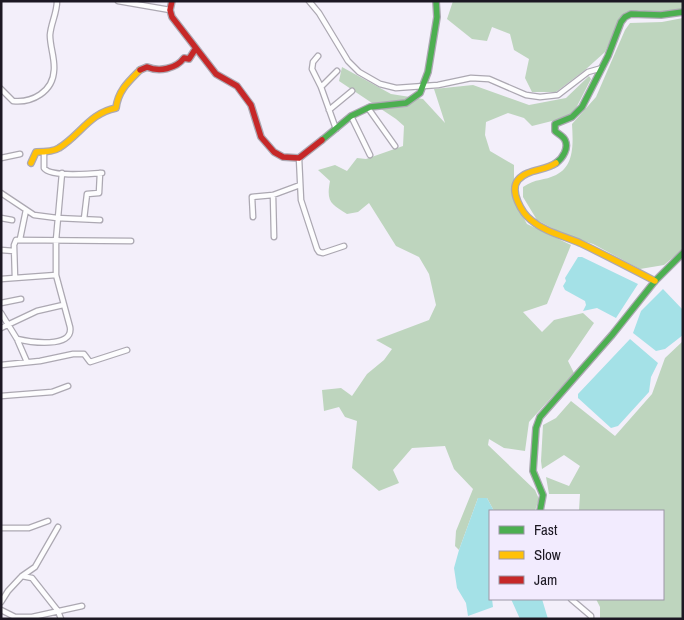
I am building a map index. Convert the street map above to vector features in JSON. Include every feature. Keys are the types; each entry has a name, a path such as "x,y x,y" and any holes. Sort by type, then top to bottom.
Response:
{"street":[{"path":"1,89 13,101 26,102 38,97 48,87 55,68 50,38 57,1"},
{"path":"118,1 170,10"},
{"path":"172,1 170,10 179,27 216,74 237,86 243,93 254,111 261,137 274,152 283,157 299,158 351,116 368,108 386,104 406,103 420,93 428,72 437,17 436,1"},
{"path":"309,1 348,62 359,72 380,84 396,88 438,85 471,78 489,79 526,95 540,97 558,95 588,72 602,68"},
{"path":"655,281 611,257 531,220 524,213 517,198 516,183 523,175 544,170 559,161 565,151 566,141 555,131 556,124 572,117 582,107 608,56 616,30 625,16 639,13 661,15 683,12"},
{"path":"30,163 36,152 58,149 97,114 116,108 117,98 125,85 141,69 147,67 157,71 180,64 184,58 189,59 196,48"},
{"path":"318,56 312,66 336,129"},
{"path":"321,87 337,71"},
{"path":"329,110 352,91"},
{"path":"368,108 396,146"},
{"path":"351,116 370,155"},
{"path":"44,152 45,171 101,173 100,193 87,194 84,219"},
{"path":"1,158 20,154"},
{"path":"299,158 300,185 305,214 319,252 323,253 344,246"},
{"path":"17,339 42,344 68,337 71,332 62,305 56,275 57,218 62,173"},
{"path":"253,217 252,197 273,195 300,185"},
{"path":"1,193 34,214 57,218 100,220"},
{"path":"273,195 274,237"},
{"path":"20,239 26,210"},
{"path":"1,218 12,220"},
{"path":"15,278 14,242 20,239 131,241"},
{"path":"1,250 14,251"},
{"path":"540,510 543,495 532,470 536,428 540,417 612,335 655,281 683,253"},
{"path":"1,279 56,275"},
{"path":"1,303 21,299"},
{"path":"1,328 37,312 62,305"},
{"path":"1,313 17,339 27,362"},
{"path":"1,365 40,362 78,354 84,354 90,362 127,350"},
{"path":"1,396 52,392 68,386"},
{"path":"1,528 29,528 48,521"},
{"path":"1,602 22,576 35,567 58,527"},
{"path":"22,576 32,578 58,611 61,619"},
{"path":"572,600 591,616 591,619"},
{"path":"1,610 15,617 25,617 82,606"}],"green space":[{"path":"453,1 683,1 683,9 655,13 639,10 621,17 605,52 585,70 556,92 532,92 525,78 529,59 514,50 510,34 492,27 487,41 472,39 447,19"},
{"path":"683,18 683,249 664,265 640,269 593,244 565,235 537,220 523,197 523,187 532,182 556,175 567,166 572,153 572,124 596,97 625,30 630,23 662,22"},
{"path":"342,67 391,94 423,99 445,123 434,89 473,85 529,105 566,98 589,76 591,79 572,116 532,126 524,118 508,113 486,122 485,135 490,151 514,165 514,201 527,224 571,245 547,304 523,312 542,332 554,320 583,313 594,323 568,361 574,373 529,422 525,451 504,448 489,439 488,445 535,490 539,499 535,510 493,510 487,498 478,498 459,550 455,546 456,531 473,489 454,469 445,446 412,448 393,470 399,483 379,491 352,468 357,421 345,417 339,407 324,411 322,390 341,388 352,396 367,374 384,360 392,349 376,340 429,320 436,305 429,274 419,257 396,246 369,203 358,212 347,214 337,208 329,198 330,181 318,170 335,165 347,171 357,158 366,159 403,146 404,126 339,81"},
{"path":"683,341 683,619 600,619 600,607 596,600 664,600 664,510 579,510 580,494 549,494 546,477 569,486 580,466 564,455 542,469 543,425 556,418 571,401 615,436 652,394 665,358"}],"water":[{"path":"578,257 582,257 638,284 616,318 597,308 583,311 586,305 585,301 565,290 563,286 566,281 565,278"},
{"path":"663,289 683,310 683,335 665,349 656,351 633,333 641,311"},
{"path":"630,339 658,363 651,377 649,392 618,426 611,428 578,398 578,394"},
{"path":"478,498 487,498 493,510 489,510 489,600 492,600 493,607 468,616 466,603 457,588 454,568"},
{"path":"511,600 542,600 548,619 520,619"}],"traffic: fast":[{"path":"322,140 351,116 370,107 406,103 420,93 428,72 437,17 436,1"},
{"path":"556,163 563,156 566,143 555,131 555,124 572,117 582,107 625,17 631,14 661,15 683,12"},
{"path":"540,510 543,495 533,471 536,428 540,417 612,335 655,281 683,253"}],"traffic: slow":[{"path":"31,163 36,152 51,151 59,148 92,119 116,108 121,92 140,70"},
{"path":"556,163 526,174 518,180 515,190 516,196 527,217 542,228 580,243 655,281"}],"traffic: jam":[{"path":"172,1 170,10 172,17 216,74 237,86 251,105 261,137 274,152 283,157 299,158 322,140"},
{"path":"140,70 147,67 157,69 172,67 184,58 189,59 196,48"}]}
